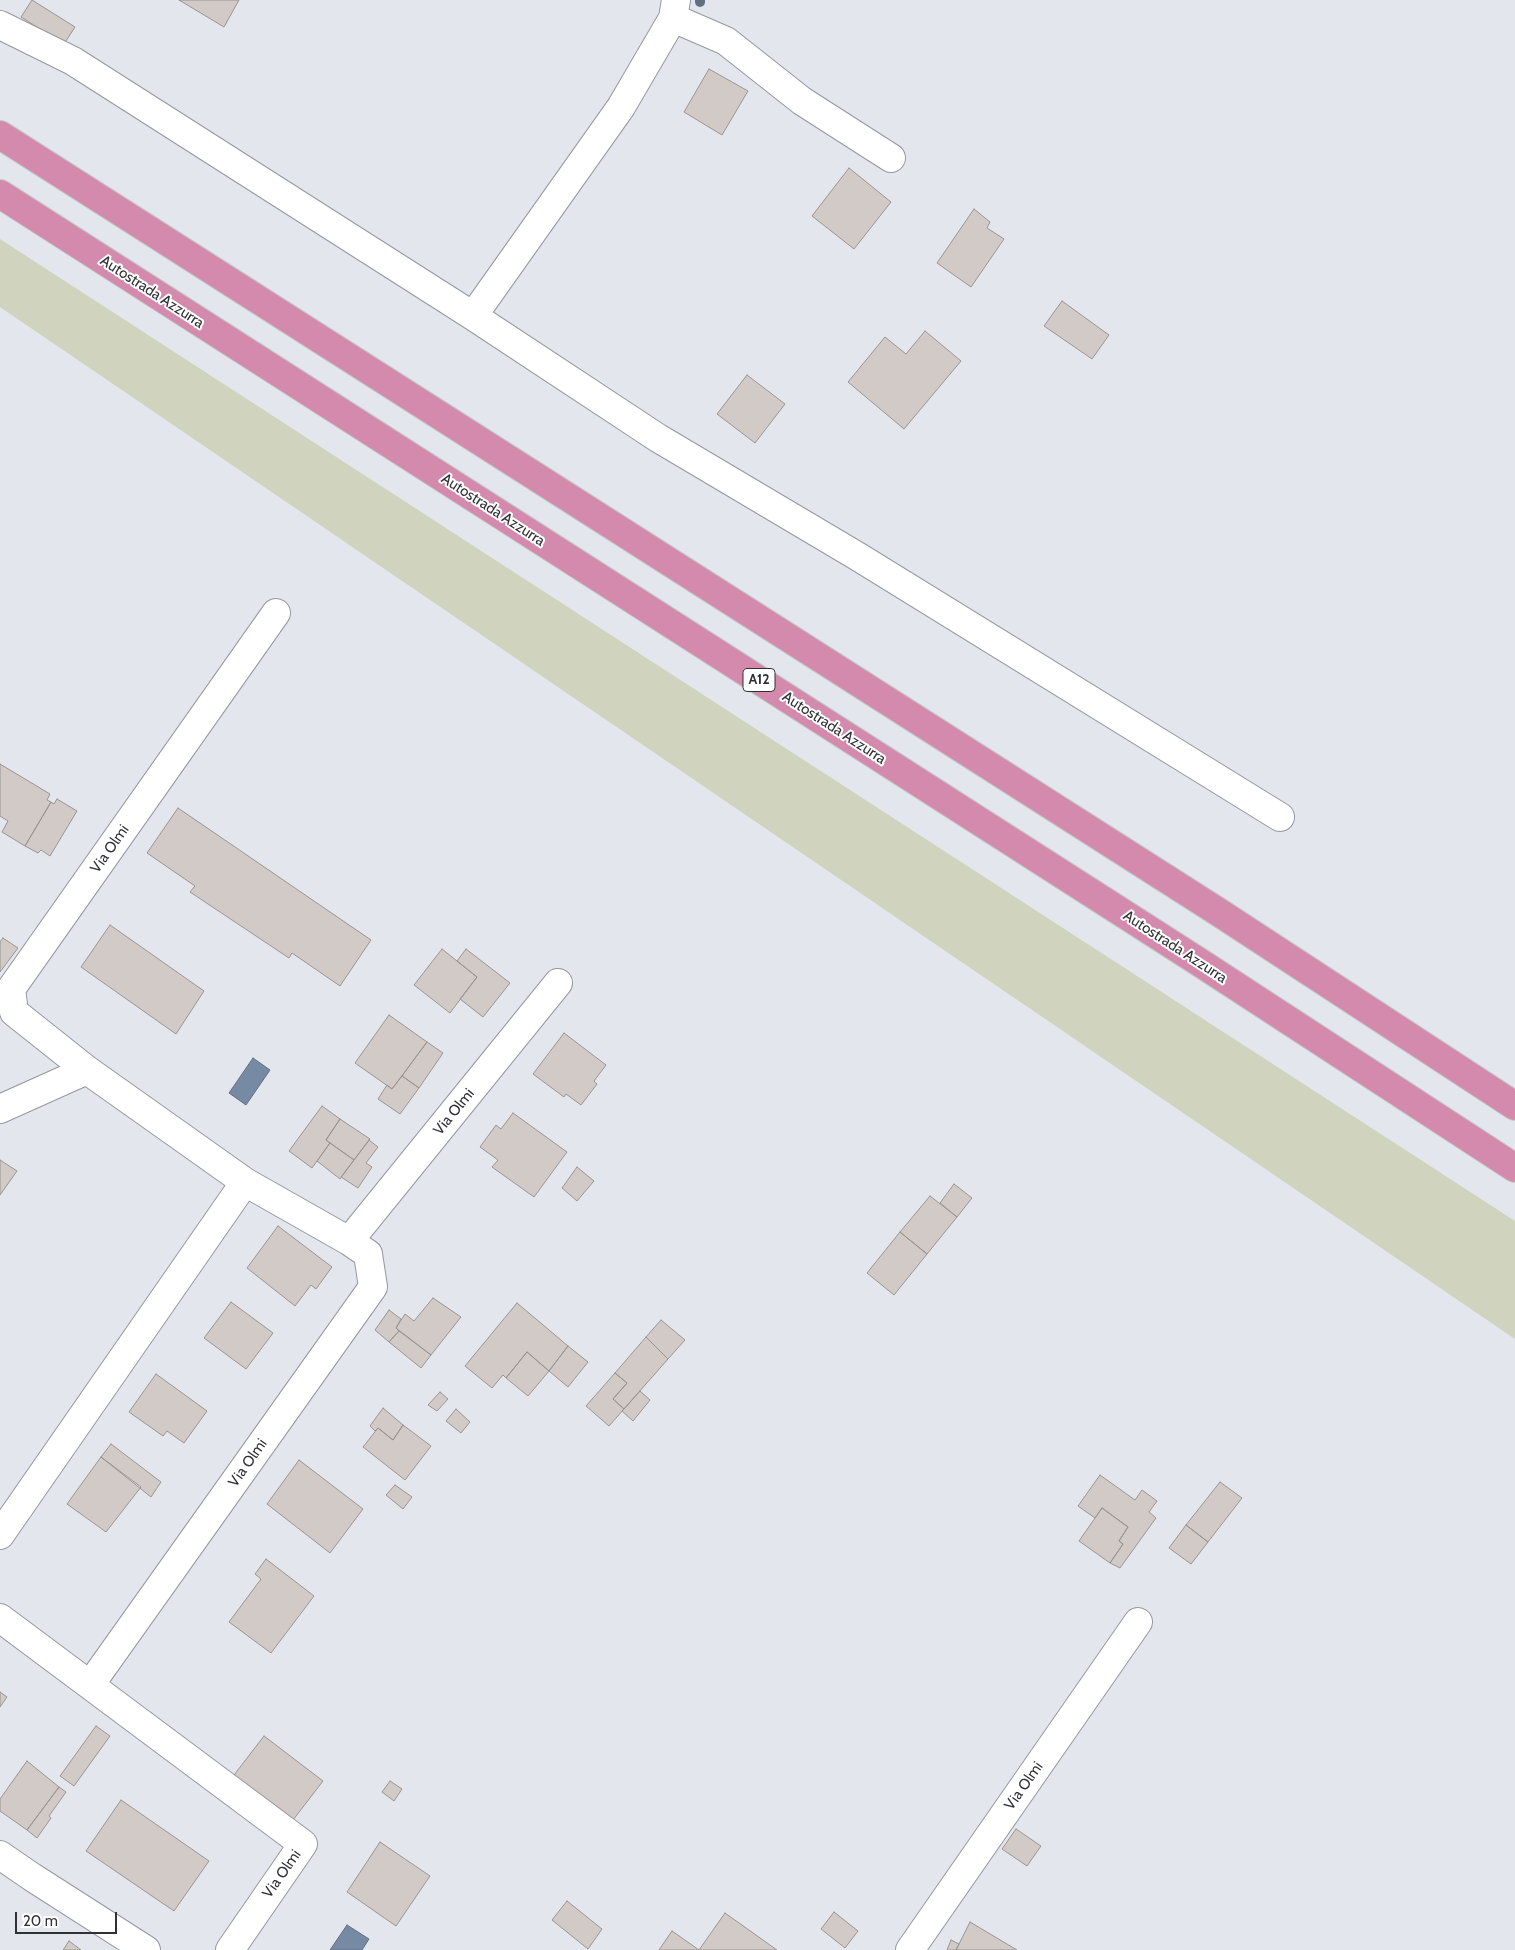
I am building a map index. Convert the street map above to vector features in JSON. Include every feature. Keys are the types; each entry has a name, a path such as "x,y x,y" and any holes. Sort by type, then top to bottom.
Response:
{"highway":[{"path":"0,135 1203,902 1515,1106"},
{"name":"Autostrada Azzurra","path":"0,194 1196,960 1515,1168"}],"street":[{"path":"474,316 621,107 675,9 726,41 802,101 891,158"},
{"path":"0,25 73,61 474,316 658,438 857,556 1280,817"},
{"name":"Via Olmi","path":"90,1685 373,1287 368,1254 349,1240 246,1182 87,1070 14,1012 11,989 276,613"},
{"name":"Via Olmi","path":"349,1240 558,984"},
{"path":"0,1109 87,1070"},
{"path":"0,1535 246,1182"},
{"name":"Via Olmi","path":"0,1618 303,1844 230,1950"},
{"name":"Via Olmi","path":"910,1950 1138,1622"},
{"path":"0,1855 146,1950"}],"green space":[{"path":"0,239 1515,1221 1515,1339 0,307"}],"water":[{"path":"253,1058 270,1070 246,1105 229,1093"},
{"path":"347,1925 369,1939 362,1950 330,1950"}],"building":[{"path":"32,0 75,27 64,44 21,17"},
{"path":"179,0 239,0 224,27"},
{"path":"709,69 748,91 722,135 684,112"},
{"path":"849,168 891,202 854,249 812,216"},
{"path":"974,209 990,222 987,228 1004,239 971,287 937,263"},
{"path":"1062,301 1109,335 1092,359 1044,326"},
{"path":"925,331 961,361 904,429 848,382 885,337 906,354"},
{"path":"747,375 785,404 755,443 717,414"},
{"path":"0,764 50,794 47,800 51,802 25,846 2,832 8,821 0,816"},
{"path":"57,799 77,811 50,856 41,850 38,853 25,846 51,802 54,804"},
{"path":"178,808 371,940 340,986 292,953 289,958 190,892 195,886 147,853"},
{"path":"110,925 204,991 176,1034 81,967"},
{"path":"3,938 18,948 0,972 0,942"},
{"path":"442,949 477,977 450,1013 414,985"},
{"path":"466,949 510,983 483,1017 460,999 477,977 457,961"},
{"path":"389,1015 427,1042 392,1089 355,1063"},
{"path":"564,1033 606,1065 594,1081 597,1084 581,1105 566,1094 564,1097 533,1074"},
{"path":"427,1042 443,1053 419,1088 402,1076"},
{"path":"402,1076 419,1088 400,1114 378,1099 387,1085 392,1089"},
{"path":"322,1106 340,1119 326,1140 330,1143 312,1168 289,1151"},
{"path":"513,1113 567,1152 534,1197 492,1167 498,1160 480,1147 496,1125 501,1129"},
{"path":"340,1119 370,1139 354,1160 326,1140"},
{"path":"369,1140 378,1147 366,1163 372,1167 358,1188 341,1177"},
{"path":"330,1143 354,1160 340,1179 317,1161"},
{"path":"0,1160 17,1171 0,1195"},
{"path":"577,1167 594,1181 577,1201 562,1188"},
{"path":"954,1184 972,1198 957,1217 940,1203"},
{"path":"930,1196 957,1217 927,1254 900,1232"},
{"path":"278,1226 332,1267 316,1289 311,1285 295,1306 247,1268"},
{"path":"900,1232 927,1254 894,1295 867,1273"},
{"path":"433,1298 461,1317 431,1355 396,1328 405,1314 414,1321"},
{"path":"231,1302 273,1333 246,1369 204,1338"},
{"path":"517,1303 568,1346 549,1371 527,1352 506,1378 503,1375 492,1388 465,1366"},
{"path":"389,1310 401,1319 396,1328 399,1331 389,1342 375,1330"},
{"path":"661,1320 685,1340 668,1359 646,1337"},
{"path":"399,1331 431,1355 421,1368 389,1342"},
{"path":"646,1337 668,1359 624,1409 613,1399 627,1383 615,1373"},
{"path":"568,1346 588,1362 568,1387 549,1371"},
{"path":"527,1352 549,1371 528,1396 506,1378"},
{"path":"615,1373 627,1383 613,1399 624,1409 609,1426 586,1406"},
{"path":"156,1374 207,1411 184,1443 167,1431 163,1436 129,1412"},
{"path":"640,1391 650,1400 633,1421 622,1411"},
{"path":"440,1392 448,1399 437,1411 428,1405"},
{"path":"383,1408 403,1425 393,1440 378,1428 375,1431 370,1426"},
{"path":"456,1409 470,1422 461,1433 446,1421"},
{"path":"403,1425 431,1446 405,1480 363,1447 378,1428 393,1440"},
{"path":"111,1444 161,1482 151,1497 101,1457"},
{"path":"101,1457 141,1487 106,1532 67,1504"},
{"path":"299,1460 363,1509 330,1553 267,1504"},
{"path":"1100,1475 1135,1500 1142,1490 1157,1501 1149,1512 1156,1518 1120,1568 1110,1563 1123,1544 1119,1541 1128,1527 1102,1508 1095,1518 1078,1506"},
{"path":"1220,1482 1242,1498 1208,1542 1186,1525"},
{"path":"395,1485 412,1497 403,1509 386,1495"},
{"path":"1102,1508 1128,1527 1119,1541 1123,1544 1110,1563 1079,1541"},
{"path":"1186,1525 1208,1542 1191,1564 1169,1548"},
{"path":"266,1559 314,1596 271,1653 229,1622 261,1579 255,1574"},
{"path":"0,1692 7,1697 0,1707"},
{"path":"96,1726 110,1736 74,1786 60,1776"},
{"path":"264,1736 323,1781 293,1820 234,1775"},
{"path":"27,1761 59,1787 27,1830 0,1811 0,1799"},
{"path":"390,1781 402,1789 394,1801 382,1792"},
{"path":"59,1787 66,1792 49,1816 51,1818 37,1838 27,1830"},
{"path":"121,1800 209,1861 174,1911 86,1851"},
{"path":"1016,1829 1041,1846 1027,1866 1002,1849"},
{"path":"380,1842 430,1876 396,1926 347,1892"},
{"path":"567,1901 602,1929 588,1949 552,1920"},
{"path":"834,1912 858,1931 845,1948 821,1929"},
{"path":"725,1913 777,1950 699,1950"},
{"path":"970,1922 1017,1950 956,1950"},
{"path":"672,1931 699,1950 659,1950"},
{"path":"951,1940 959,1944 956,1950 947,1950"},
{"path":"69,1941 81,1950 63,1950"}]}
